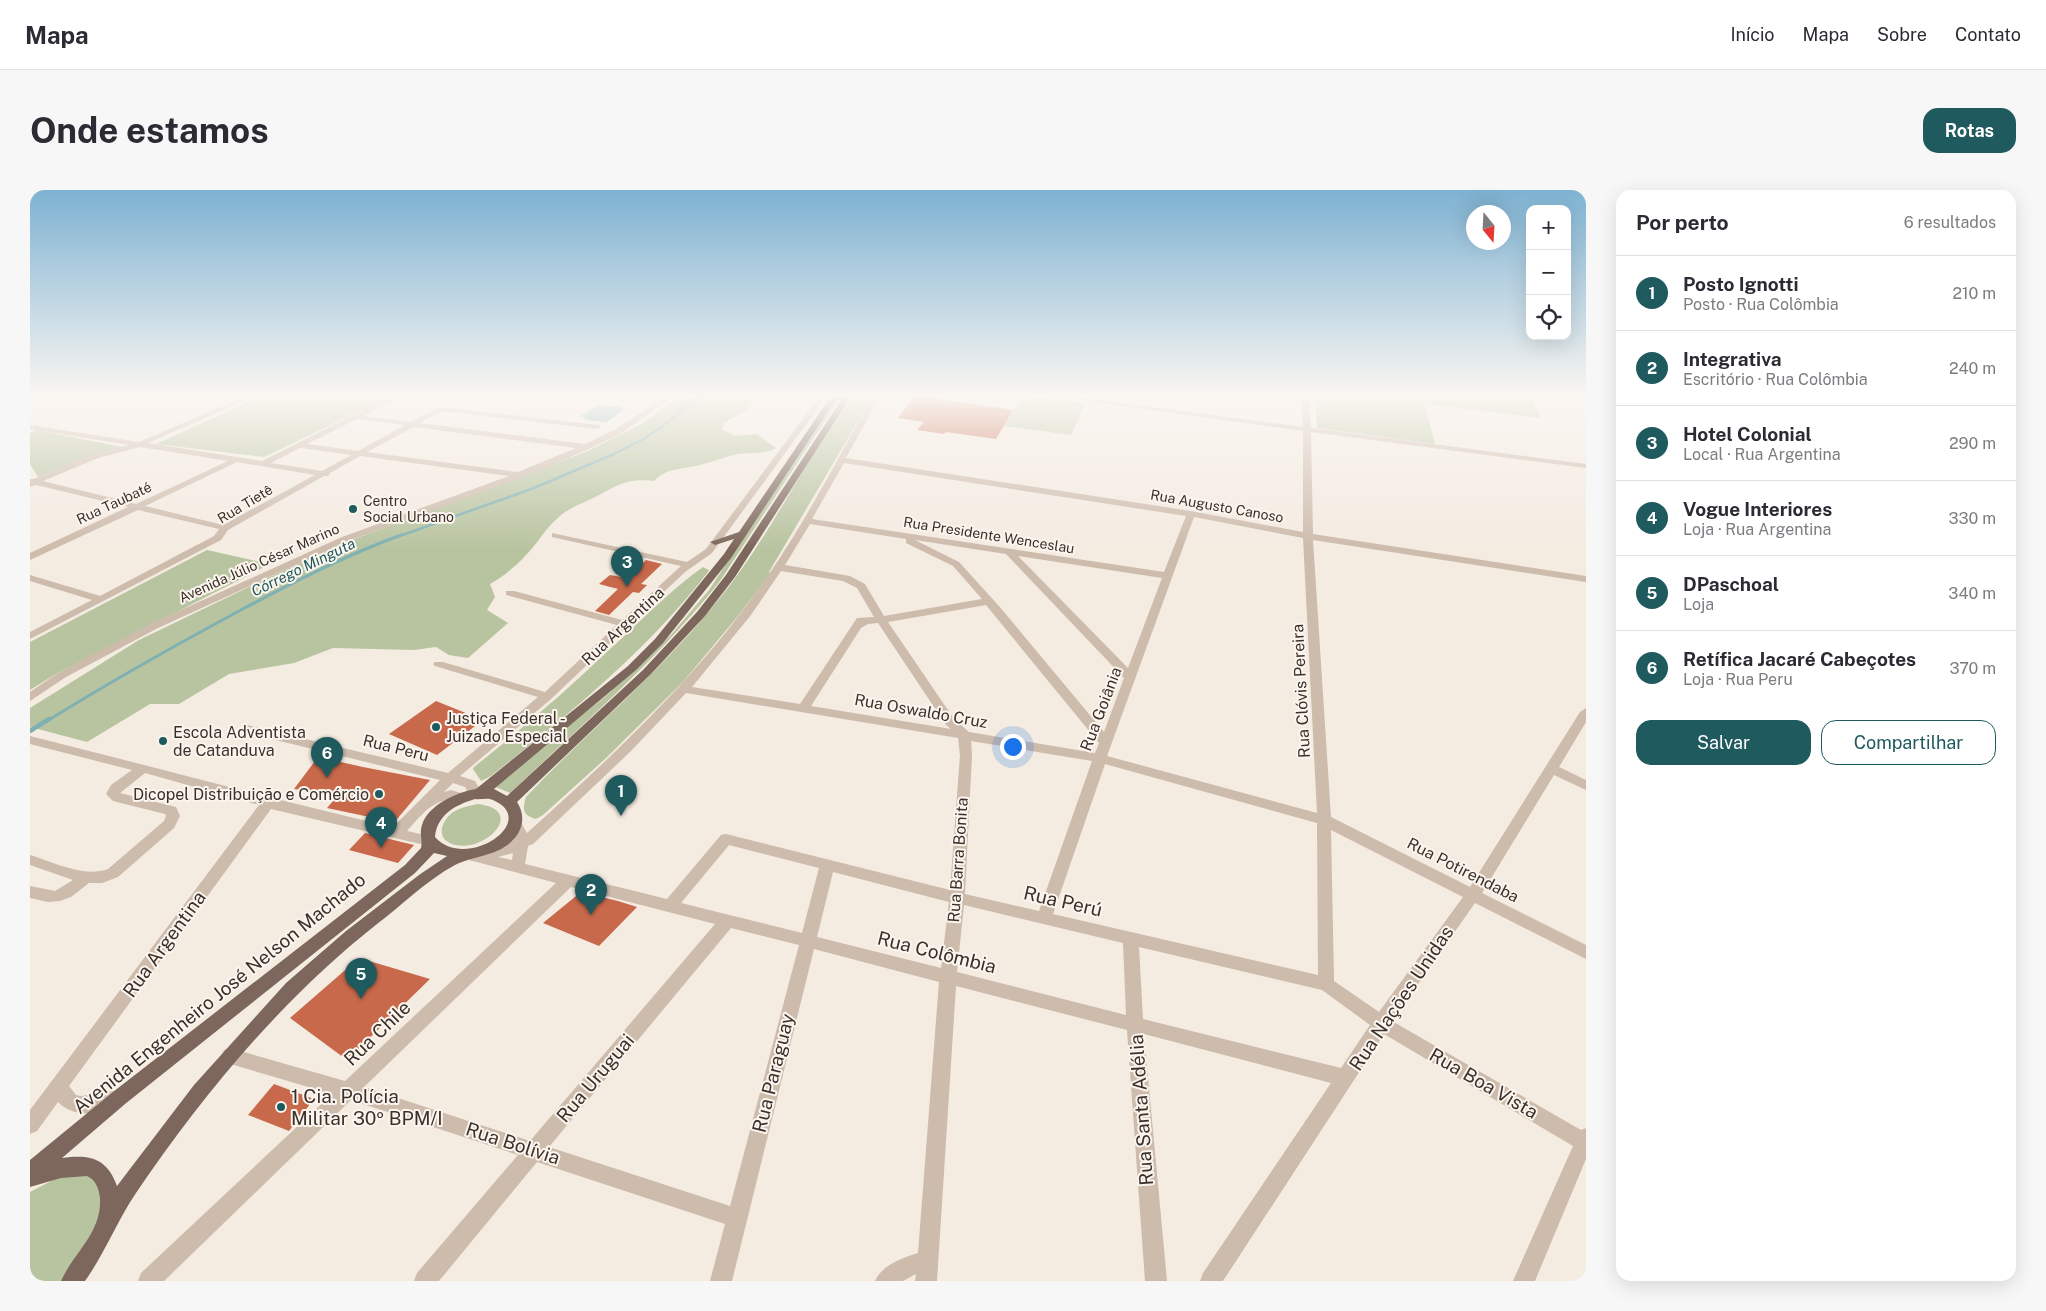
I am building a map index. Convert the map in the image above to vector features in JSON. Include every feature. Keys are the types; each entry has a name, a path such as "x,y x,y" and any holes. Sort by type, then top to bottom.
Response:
{"main road":[{"path":"469,854 443,853 429,841 428,827 432,820 444,807 472,796 611,685 659,640 711,578 800,447"},
{"path":"509,802 647,672 701,614 730,577 815,447"},
{"path":"715,542 740,535"},
{"path":"72,1281 90,1254 111,1212 180,1117 230,1056 297,983 421,881 469,854 498,844 506,838 515,825 516,814 509,802 492,795 472,796"},
{"name":"Avenida Engenheiro José Nelson Machado","path":"30,1175 119,1098 410,869 428,850 429,841"},
{"path":"30,1175 71,1166 96,1169 108,1181 112,1195 111,1212"}],"street":[{"path":"32,482 95,456 131,447"},
{"path":"151,447 326,474"},
{"path":"263,464 299,447"},
{"path":"308,447 521,474"},
{"name":"Rua Tietê","path":"30,636 218,538 224,528 375,447"},
{"name":"Avenida Júlio César Marino","path":"30,697 62,675 154,626 299,558 345,538 521,474 586,447"},
{"name":"Rua Argentina","path":"396,832 450,778 547,696 689,565 709,551 786,447"},
{"path":"469,854 496,853 522,844 555,816 685,689 741,620 778,567 849,447"},
{"name":"Rua Clóvis Pereira","path":"1307,447 1308,536 1324,820 1326,984"},
{"path":"1438,447 1586,466"},
{"name":"Rua Taubaté","path":"30,557 236,460"},
{"name":"Rua Augusto Canoso","path":"843,460 1191,514 1308,536 1586,579"},
{"path":"32,482 224,528"},
{"name":"Rua Goiânia","path":"1044,917 1100,758 1191,514"},
{"name":"Rua Presidente Wenceslau","path":"806,521 1168,576"},
{"path":"555,535 689,565"},
{"path":"904,536 908,540 956,564 989,601 1106,743"},
{"path":"1009,552 1131,678"},
{"path":"778,567 846,578 861,586 881,620 950,722 964,734"},
{"path":"30,578 100,599"},
{"path":"510,593 626,624"},
{"path":"857,626 865,621 881,620 989,601"},
{"path":"804,708 872,603"},
{"path":"439,664 547,696"},
{"name":"Rua Oswaldo Cruz","path":"685,689 1100,758 1324,820"},
{"name":"Rua Nações Unidas","path":"1211,1281 1381,1023 1473,894 1586,712"},
{"name":"Rua Peru","path":"247,729 450,778 470,784 472,796"},
{"name":"Rua Barra Bonita","path":"926,1271 948,977 957,898 966,755 964,734"},
{"path":"30,740 143,768 268,803 429,841"},
{"path":"30,860 86,878 102,877 113,873 169,824 174,816 172,810 118,798 113,794 116,788 143,768"},
{"path":"1551,768 1586,784"},
{"path":"427,802 450,796 472,796"},
{"name":"Rua Argentina","path":"30,1125 268,803"},
{"name":"Rua Potirendaba","path":"1324,820 1586,952"},
{"path":"515,825 520,830 522,844 517,868"},
{"name":"Rua Perú","path":"671,905 726,839 957,898 1326,984 1381,1023"},
{"name":"Rua Colômbia","path":"469,854 517,868 570,879 671,905 806,942 1346,1078"},
{"name":"Rua Paraguay","path":"721,1281 806,942 827,866"},
{"path":"30,892 48,898 58,897 86,878"},
{"name":"Rua Chile","path":"150,1281 570,879"},
{"name":"Rua Uruguai","path":"425,1281 727,921"},
{"name":"Rua Santa Adélia","path":"1131,938 1135,1024 1156,1281"},
{"name":"Rua Boa Vista","path":"1381,1023 1585,1140"},
{"name":"Rua Bolívia","path":"230,1056 348,1090 737,1218"},
{"path":"60,1086 66,1098 79,1104 98,1105 119,1098"},
{"path":"1524,1281 1585,1140"},
{"path":"886,1281 898,1271 913,1264 926,1271"}],"green space":[{"path":"30,447 122,447 94,454 38,477 30,464"},
{"path":"180,447 285,447 264,457"},
{"path":"596,447 776,448 762,452 743,453 698,466 671,471 659,476 654,481 631,481 573,507 564,513 519,562 490,584 495,597 487,610 508,623 468,658 449,655 436,647 414,650 333,648 294,663 229,674 179,704 150,704 87,742 30,727 30,708 139,640 341,544"},
{"path":"803,447 808,447 720,581 671,637 619,691 510,793 493,786 606,696 670,636 709,590"},
{"path":"817,447 843,447 769,572 770,574 683,682 605,759 543,815 536,819 528,816 524,809 526,797 697,626 737,575 771,525"},
{"path":"207,550 270,564 56,674 30,690 30,642"},
{"path":"703,567 709,570 708,572 684,601 633,655 578,705 491,776 481,781 473,769 474,767 543,710 666,596"},
{"path":"477,804 492,807 499,814 500,821 497,829 479,842 467,845 455,845 444,839 442,829 446,819 458,810"},
{"path":"83,1174 96,1179 106,1214 64,1281 30,1281 30,1192 61,1176"}],"building":[{"path":"646,560 662,564 641,584 647,585 639,593 633,592 609,615 595,611 618,589 599,584 610,575 627,578"},
{"name":"Justiça Federal - Juizado Especial","path":"436,701 483,720 437,755 389,734"},
{"name":"Dicopel Distribuição e Comércio","path":"318,757 430,780 392,825 376,821 379,819 327,808 338,795 294,789"},
{"path":"365,833 414,845 398,863 349,850"},
{"path":"581,892 637,907 599,946 543,923"},
{"path":"359,958 430,979 347,1060 290,1018"},
{"name":"1 Cia. Polícia Militar 30º BPM/I","path":"274,1084 314,1099 289,1131 248,1115"}],"waterway":[{"name":"Córrego Minguta","path":"397,537 534,488 628,447"},
{"name":"Córrego Minguta","path":"47,721 142,664 215,624 299,580 401,535"},
{"name":"Córrego Minguta","path":"30,731 49,719"}],"place":[{"name":"Centro Social Urbano","path":"353,509"},
{"name":"Hotel Colonial","path":"627,587"},
{"name":"Justiça Federal - Juizado Especial","path":"436,727"},
{"name":"Escola Adventista de Catanduva","path":"163,741"},
{"name":"Retífica Jacaré Cabeçotes","path":"327,778"},
{"name":"Dicopel Distribuição e Comércio","path":"379,794"},
{"name":"Posto Ignotti","path":"621,816"},
{"name":"Vogue Interiores","path":"381,848"},
{"name":"Integrativa","path":"591,915"},
{"name":"DPaschoal","path":"361,999"},
{"name":"1 Cia. Polícia Militar 30º BPM/I","path":"281,1107"}]}
